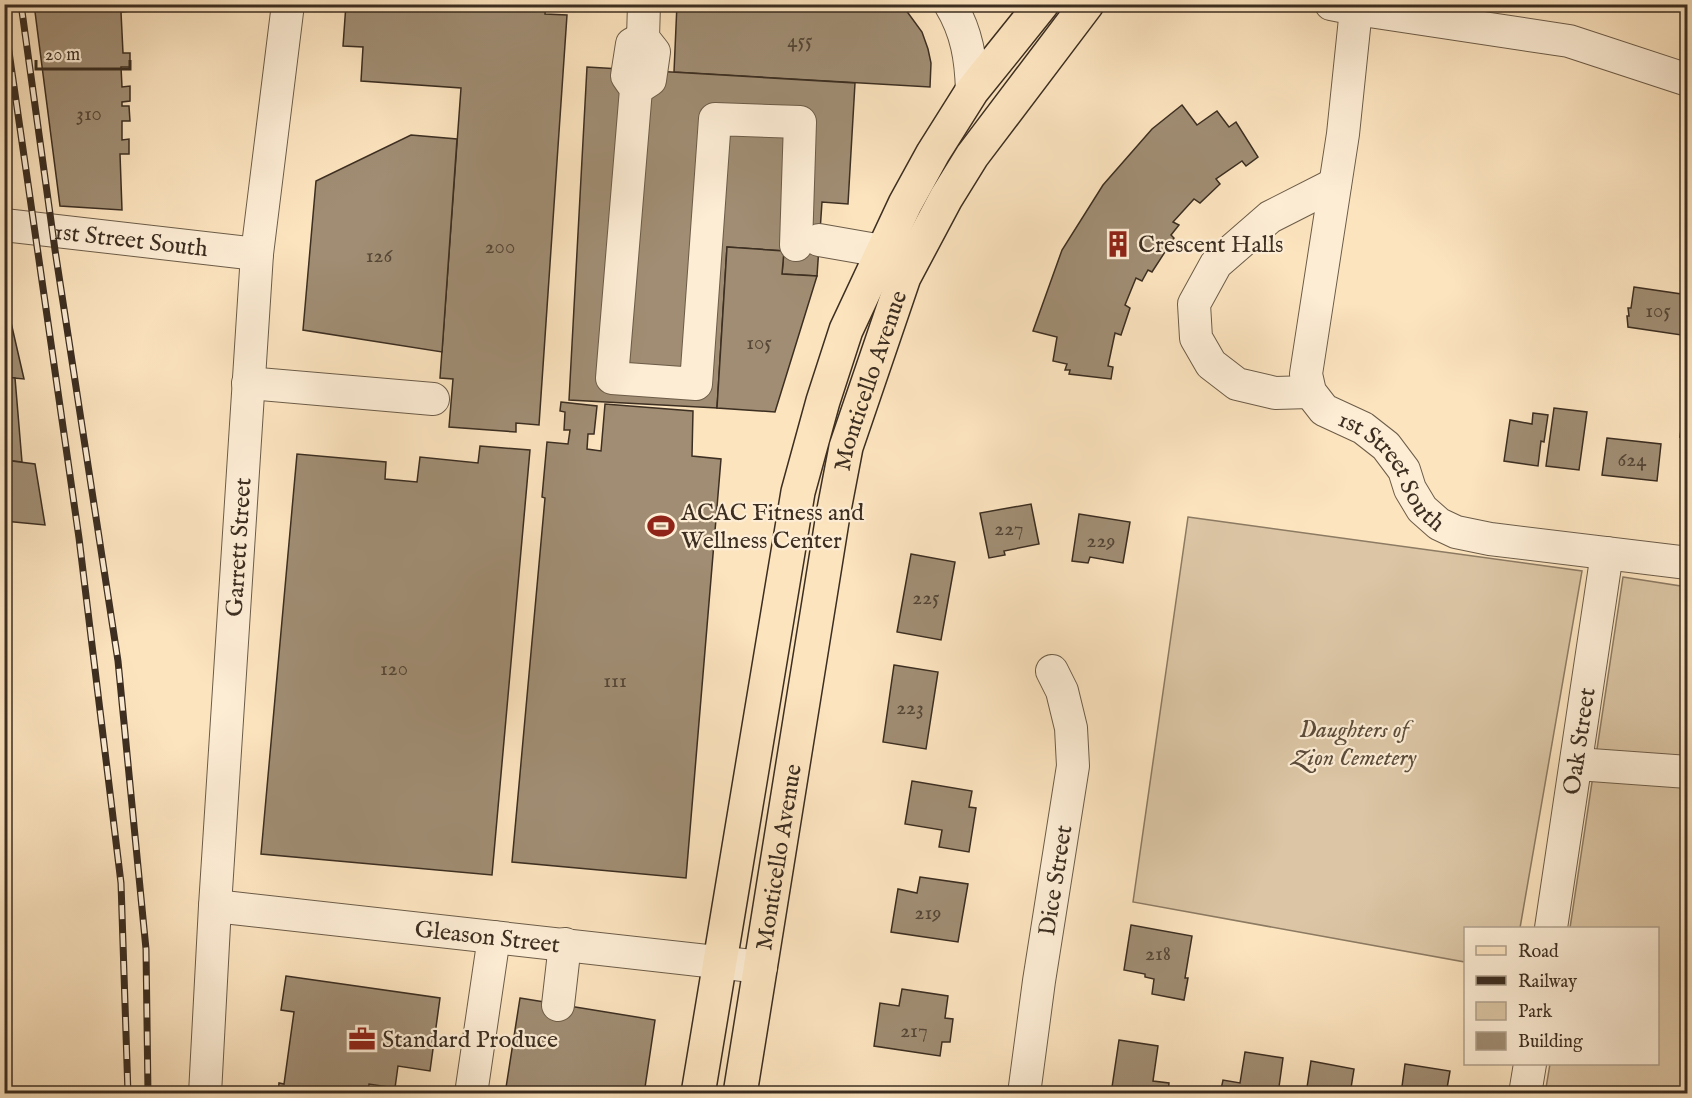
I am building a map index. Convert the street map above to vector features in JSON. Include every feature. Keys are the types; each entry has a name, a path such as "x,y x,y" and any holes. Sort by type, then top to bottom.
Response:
{"main road":[{"name":"Monticello Avenue","path":"698,1094 798,492 823,401 846,330 882,251 933,153 972,91 1042,4"},
{"name":"Monticello Avenue","path":"740,1094 833,515 846,447 860,403 904,277 946,198 972,156 1087,4"}],"street":[{"name":"Garrett Street","path":"205,1094 256,254 288,4"},
{"path":"645,4 643,38 632,44 627,76 636,89 612,378 696,384 716,119 800,122 807,243 882,251"},
{"path":"950,4 959,19 967,41 972,91"},
{"name":"1st Street South","path":"1343,7 1342,134 1306,374 1310,392 1324,410 1363,428 1386,446 1404,470 1410,489 1422,509 1439,524 1456,532 1490,539 1688,563"},
{"path":"1343,7 1569,41 1688,80"},
{"path":"1310,392 1275,393 1237,384 1211,364 1196,338 1194,304 1216,264 1270,217 1335,184"},
{"name":"1st Street South","path":"4,225 256,254"},
{"path":"248,383 433,399"},
{"name":"Oak Street","path":"1551,927 1607,554"},
{"name":"Dice Street","path":"1024,1094 1039,981 1073,766 1071,728 1062,692 1052,671"},
{"path":"1577,764 1688,772"},
{"name":"Gleason Street","path":"215,906 760,967"},
{"path":"471,1094 494,937"},
{"path":"558,1005 565,944"},
{"path":"1525,1094 1530,1065"}],"green space":[{"name":"Daughters of Zion Cemetery","path":"1188,517 1582,571 1520,927 1464,927 1464,962 1133,902"},
{"path":"1623,577 1687,587 1687,1093 1545,1094 1550,1065 1659,1065 1659,927 1570,927"}],"building":[{"path":"34,4 130,4 130,11 121,12 123,53 130,53 130,67 121,67 122,87 130,86 130,101 122,102 122,106 129,106 130,121 122,121 122,140 129,139 129,154 120,154 122,210 60,206"},
{"path":"346,4 546,4 545,14 567,15 539,425 516,423 516,432 449,427 453,379 440,378 461,88 361,81 363,47 343,46"},
{"path":"677,4 903,6 922,32 928,49 931,63 930,87 674,72"},
{"path":"587,67 855,83 848,204 822,202 817,276 782,274 784,251 727,247 717,408 569,400"},
{"name":"Crescent Halls","path":"1182,105 1197,125 1217,111 1229,127 1236,122 1258,157 1246,166 1242,161 1216,179 1220,184 1200,203 1194,199 1173,222 1179,225 1171,235 1174,238 1152,272 1148,270 1142,281 1136,278 1125,305 1130,308 1121,335 1115,333 1108,366 1113,367 1111,379 1069,374 1070,370 1065,370 1067,364 1053,361 1057,337 1033,331 1062,250 1103,185 1152,129"},
{"path":"411,135 457,139 442,352 303,330 316,181"},
{"path":"727,247 784,251 782,274 817,276 775,412 717,408"},
{"path":"1634,287 1688,295 1688,336 1628,327 1628,308 1631,308"},
{"path":"4,292 24,379 4,377"},
{"path":"4,377 15,378 22,462 4,460"},
{"path":"561,402 597,406 594,434 588,434 587,449 601,451 605,404 693,411 692,456 721,459 686,878 512,862 545,498 542,497 547,442 568,444 570,430 564,430 565,412 560,411"},
{"path":"1554,408 1587,412 1579,470 1546,466"},
{"path":"1533,413 1548,415 1544,442 1541,441 1538,466 1504,461 1510,420 1532,424"},
{"path":"1681,429 1688,429 1688,484 1681,482 1687,438 1680,437"},
{"path":"1607,438 1661,444 1657,481 1602,475"},
{"path":"480,446 530,450 492,875 261,854 297,454 386,462 385,479 417,482 420,457 478,463"},
{"path":"4,460 35,464 45,525 4,521"},
{"path":"1031,504 1039,544 1004,551 1005,555 989,558 980,513"},
{"path":"1079,514 1130,522 1123,563 1090,557 1088,563 1072,561"},
{"path":"911,554 955,562 941,640 897,632"},
{"path":"894,665 938,672 926,749 883,742"},
{"path":"912,781 972,791 969,807 976,808 969,852 939,847 942,830 905,824"},
{"path":"920,877 968,884 958,942 891,932 898,889 917,893"},
{"path":"1131,925 1192,936 1184,1000 1152,994 1154,979 1145,977 1145,974 1124,970"},
{"name":"Standard Produce","path":"286,976 440,998 430,1071 398,1066 395,1088 369,1084 368,1094 278,1094 279,1083 284,1084 294,1012 281,1010"},
{"path":"902,989 948,996 945,1018 953,1019 950,1042 942,1042 940,1056 874,1046 880,1003 899,1006"},
{"path":"520,998 655,1020 644,1094 505,1094"},
{"path":"1119,1040 1158,1046 1153,1081 1169,1083 1168,1094 1111,1094"},
{"path":"1245,1052 1283,1058 1278,1094 1220,1094 1223,1080 1240,1083"},
{"path":"1311,1061 1354,1069 1350,1094 1306,1094"},
{"path":"1405,1064 1450,1071 1446,1094 1401,1094"}],"railway":[{"path":"21,4 55,250 118,661 146,949 148,1094"},
{"path":"4,17 79,538 121,883 128,1094"}],"place":[{"name":"Crescent Halls","path":"1118,244"},
{"name":"ACAC Fitness and Wellness Center","path":"661,526"},
{"name":"Standard Produce","path":"362,1039"}]}
